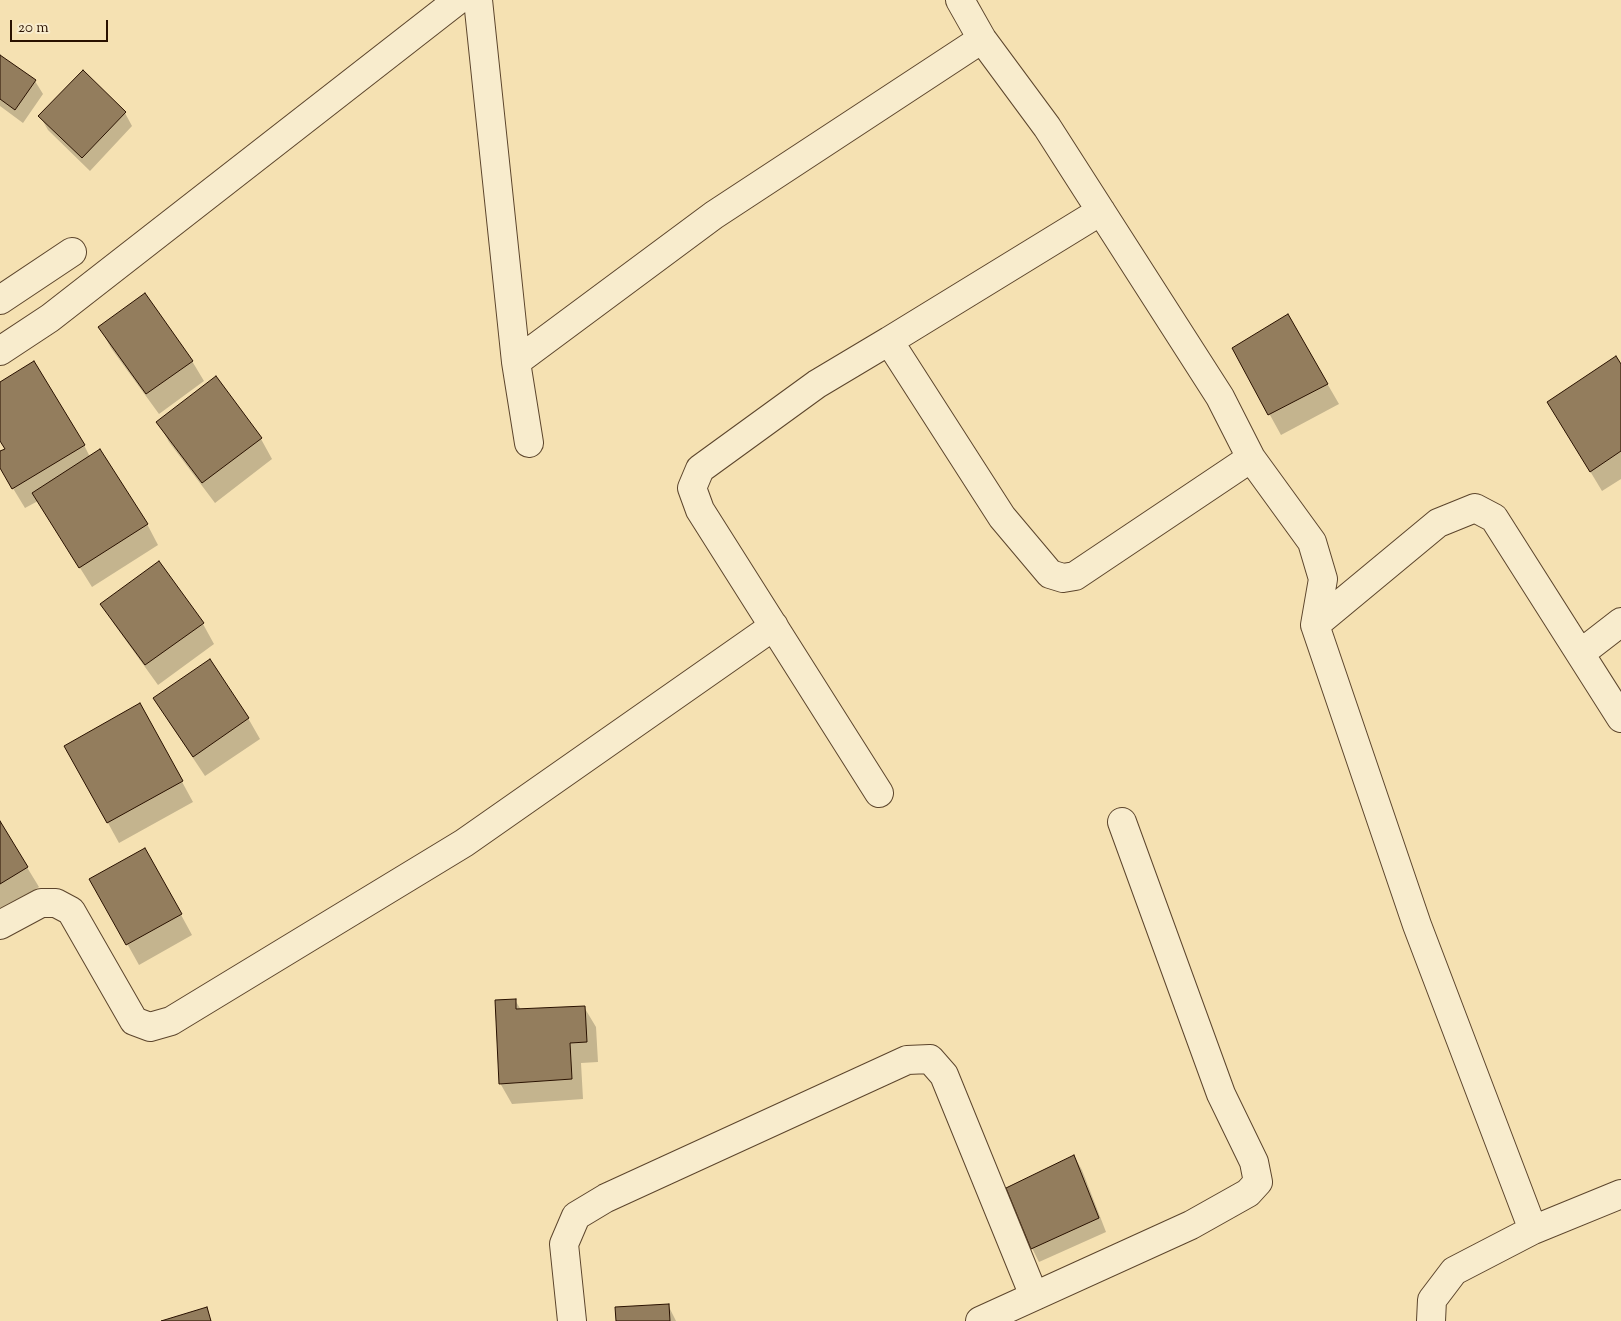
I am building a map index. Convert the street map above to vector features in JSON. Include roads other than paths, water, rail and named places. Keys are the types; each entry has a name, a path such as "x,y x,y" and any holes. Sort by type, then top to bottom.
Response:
{"street":[{"path":"0,351 50,318 458,0"},
{"path":"478,0 516,362 529,443"},
{"path":"960,0 982,40 1047,127 1220,397 1251,458 1312,542 1324,578 1314,625 1417,925 1533,1230"},
{"path":"516,362 714,215 982,40"},
{"path":"879,793 700,510 692,488 700,469 817,384 1101,211"},
{"path":"0,300 72,252"},
{"path":"889,341 1002,517 1050,574 1063,578 1075,576 1251,458"},
{"path":"1314,625 1438,522 1474,508 1494,518 1621,718"},
{"path":"1581,653 1621,622"},
{"path":"0,925 42,903 56,903 70,911 134,1021 150,1027 171,1021 464,843 774,626"},
{"path":"980,1321 1191,1225 1248,1192 1258,1182 1254,1162 1221,1094 1122,822"},
{"path":"572,1321 564,1244 576,1216 606,1198 907,1060 930,1059 944,1075 1034,1296"},
{"path":"1431,1321 1432,1300 1454,1271 1533,1230 1621,1194"}]}
